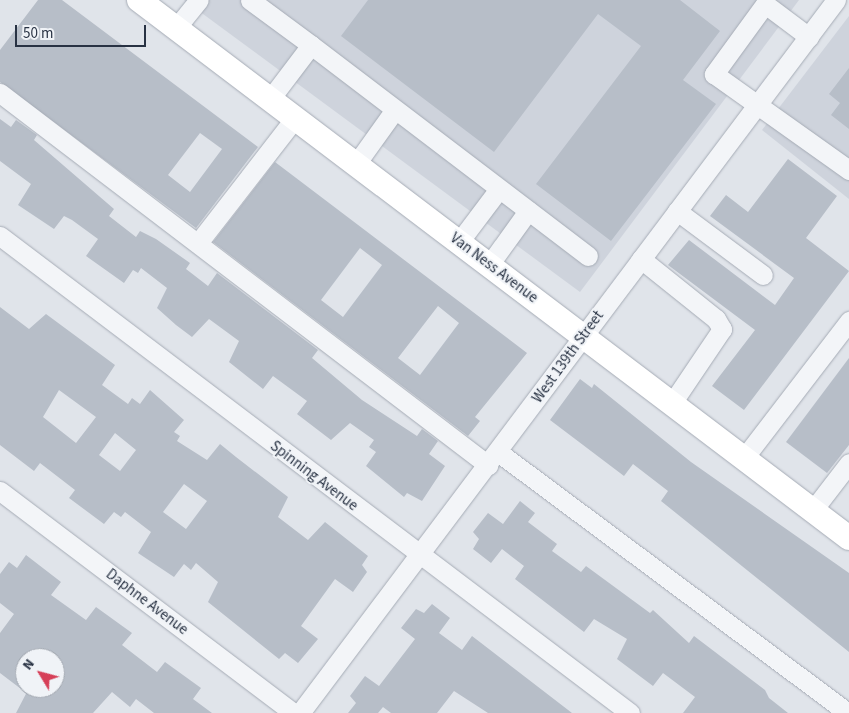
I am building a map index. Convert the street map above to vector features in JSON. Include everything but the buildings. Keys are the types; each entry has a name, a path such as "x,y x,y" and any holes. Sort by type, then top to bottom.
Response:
{"main road":[{"name":"Van Ness Avenue","path":"139,0 849,538"}],"street":[{"path":"176,28 199,0"},
{"path":"250,0 311,45 394,111 588,256"},
{"name":"West 139th Street","path":"300,713 836,0"},
{"path":"808,37 762,2 714,74 756,106 849,170"},
{"path":"270,99 311,45"},
{"path":"0,93 198,243 848,713"},
{"path":"356,164 394,111"},
{"path":"198,243 295,118"},
{"path":"459,242 499,189"},
{"path":"489,265 528,211"},
{"path":"677,211 763,275"},
{"name":"Spinning Avenue","path":"0,236 630,713"},
{"path":"641,259 716,319 722,329 672,403"},
{"path":"744,458 849,321"},
{"path":"813,510 849,463"},
{"name":"Daphne Avenue","path":"0,491 294,713"}],"shaded area":[{"path":"184,0 799,0 580,292"},
{"path":"849,16 849,199 762,130"}]}
